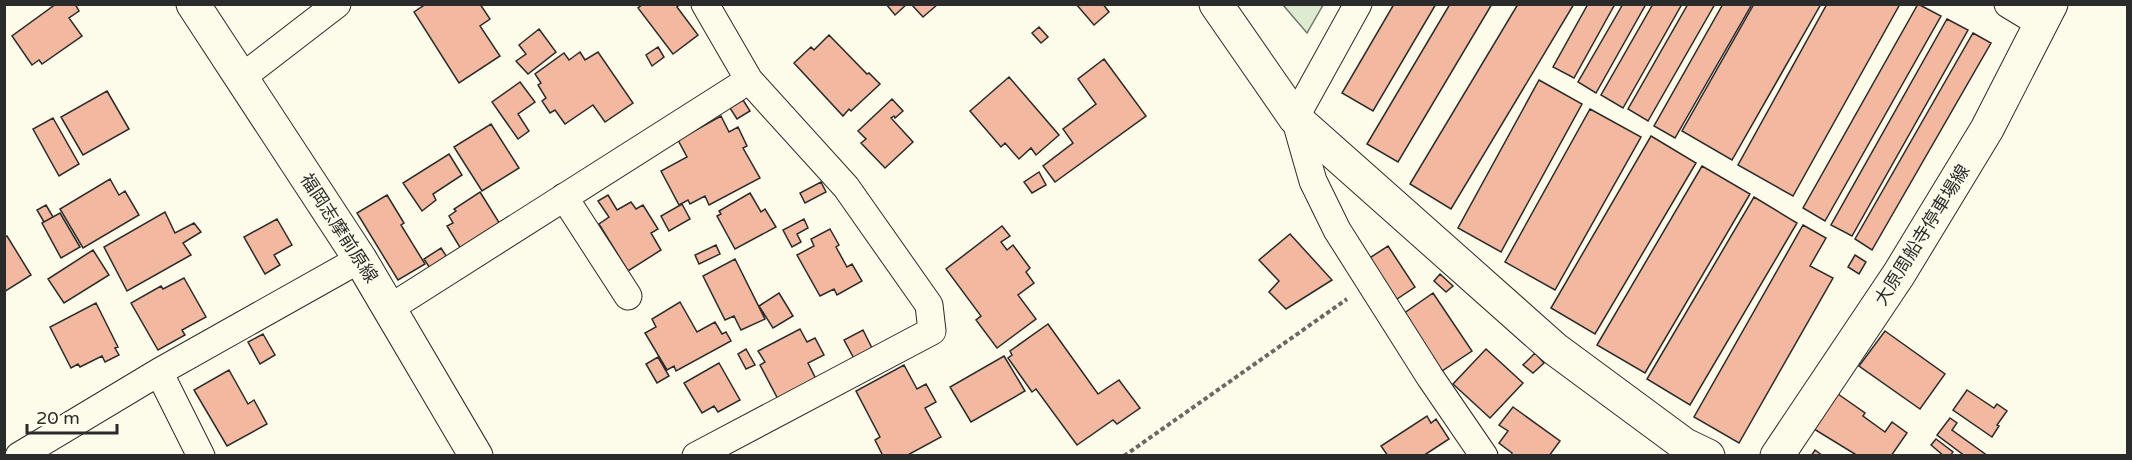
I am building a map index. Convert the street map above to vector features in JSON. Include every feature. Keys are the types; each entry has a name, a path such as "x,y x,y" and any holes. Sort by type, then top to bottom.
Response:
{"main road":[{"name":"福岡志摩前原線","path":"193,4 360,260 477,456"},
{"path":"1216,4 1295,118 1556,349 1685,445 1708,456"},
{"name":"大原周船寺停車場線","path":"1777,456 1899,274 1987,129 2046,14"}],"street":[{"path":"241,78 337,4"},
{"path":"696,456 932,331 929,306 846,187 749,80 705,4"},
{"path":"1358,4 1295,118 1313,181 1337,230 1484,456"},
{"path":"2008,4 2046,14"},
{"path":"390,309 749,80"},
{"path":"564,197 628,296"},
{"path":"19,456 159,372 360,260"},
{"path":"159,372 201,456"}],"path":[{"path":"1124,456 1370,284"}],"green space":[{"path":"1283,5 1323,5 1307,33"}],"building":[{"path":"56,4 75,4 79,11 69,18 82,36 42,64 39,60 32,65 12,36"},
{"path":"426,4 480,4 490,19 480,26 500,56 459,83 414,12"},
{"path":"643,4 680,4 677,7 698,35 673,54 638,8"},
{"path":"886,4 907,4 895,15"},
{"path":"911,4 938,4 923,17"},
{"path":"1076,4 1103,4 1109,12 1094,25"},
{"path":"1394,4 1436,4 1373,111 1342,93"},
{"path":"1450,4 1492,4 1398,162 1367,144"},
{"path":"1518,4 1574,4 1451,209 1410,184"},
{"path":"1588,4 1615,4 1574,78 1553,67"},
{"path":"1623,4 1646,4 1596,93 1578,82"},
{"path":"1653,4 1682,4 1623,108 1601,95"},
{"path":"1688,4 1715,4 1648,121 1628,109"},
{"path":"1723,4 1752,4 1675,138 1654,126"},
{"path":"1754,4 1821,4 1732,160 1682,131"},
{"path":"1827,4 1900,4 1793,196 1738,165"},
{"path":"1918,4 1941,16 1825,221 1803,208"},
{"path":"1947,19 1968,30 1852,236 1831,225"},
{"path":"1039,27 1048,37 1041,43 1032,33"},
{"path":"539,29 556,52 528,74 516,61 526,54 519,45"},
{"path":"1973,33 1991,43 1872,250 1855,239"},
{"path":"829,35 880,84 843,116 794,63 811,47 814,50"},
{"path":"658,47 664,57 652,66 646,55"},
{"path":"580,52 585,60 598,52 633,103 605,122 593,105 565,124 555,110 550,113 542,101 546,98 538,85 541,83 535,74 564,53 569,60"},
{"path":"1104,59 1146,116 1055,182 1043,166 1073,143 1063,129 1096,104 1078,79"},
{"path":"1009,77 1059,135 1036,155 1031,148 1019,159 1005,143 1001,147 970,111"},
{"path":"1539,80 1582,104 1501,252 1458,228"},
{"path":"520,82 535,102 518,114 529,131 518,139 492,102"},
{"path":"107,91 129,129 83,155 61,117"},
{"path":"892,99 903,111 895,118 894,116 891,118 913,142 885,168 861,143 866,139 858,131"},
{"path":"743,100 750,111 737,119 730,108"},
{"path":"1590,109 1641,137 1555,290 1505,262"},
{"path":"721,116 729,132 738,127 747,146 743,148 760,178 709,205 705,196 690,204 688,200 679,205 661,171 687,157 678,140"},
{"path":"53,118 79,164 59,176 33,129"},
{"path":"491,124 519,168 482,191 454,147"},
{"path":"1651,136 1696,163 1595,334 1551,308"},
{"path":"449,154 462,175 433,194 436,200 422,211 403,183"},
{"path":"1702,166 1750,194 1645,373 1597,345"},
{"path":"1039,172 1046,185 1032,193 1024,182"},
{"path":"110,179 119,195 125,191 139,215 83,248 60,209"},
{"path":"821,182 826,192 805,203 800,193"},
{"path":"480,192 500,224 461,249 447,226 453,223 449,216 456,211 454,209"},
{"path":"750,193 761,212 765,209 776,227 735,249 717,216 721,214 719,211"},
{"path":"387,195 404,223 401,225 425,264 398,280 357,213"},
{"path":"608,195 617,210 631,202 636,209 643,205 658,229 651,233 661,250 628,271 599,224 609,217 598,201"},
{"path":"1754,197 1797,223 1690,405 1647,379"},
{"path":"682,204 690,219 669,231 661,216"},
{"path":"46,205 53,217 44,222 37,210"},
{"path":"165,212 175,233 194,223 201,232 183,243 191,255 127,291 104,247"},
{"path":"60,213 80,247 61,258 42,223"},
{"path":"277,219 292,245 274,255 280,265 265,274 244,237"},
{"path":"804,219 808,228 797,234 801,242 792,247 783,230"},
{"path":"1803,225 1826,238 1810,266 1833,278 1739,443 1694,417"},
{"path":"1002,226 1010,236 1001,242 1007,250 1013,245 1030,268 1026,272 1034,283 1018,295 1036,319 997,348 976,320 981,316 946,269"},
{"path":"830,229 839,245 836,247 847,267 852,264 862,281 837,295 834,289 820,296 797,255 814,246 811,239"},
{"path":"1290,234 1332,280 1286,309 1269,292 1279,281 1259,260"},
{"path":"7,236 31,275 4,292 4,238"},
{"path":"716,245 720,254 699,264 695,255"},
{"path":"1388,246 1415,287 1394,301 1368,259"},
{"path":"441,248 450,262 433,273 424,259"},
{"path":"93,250 109,275 64,303 48,279"},
{"path":"1855,255 1866,262 1859,274 1848,267"},
{"path":"735,259 765,319 741,330 734,316 725,320 703,276"},
{"path":"1440,274 1453,286 1446,292 1434,281"},
{"path":"184,278 206,317 182,330 185,335 158,350 131,303 161,286 163,289"},
{"path":"779,293 793,316 773,328 759,306"},
{"path":"1433,293 1472,351 1442,371 1403,314"},
{"path":"680,302 697,332 715,322 722,334 726,332 731,341 676,371 674,366 667,370 645,333 656,327 652,319"},
{"path":"96,303 118,347 115,348 119,355 105,362 102,356 80,367 78,364 71,368 50,327"},
{"path":"1048,324 1098,394 1119,380 1140,408 1117,424 1113,420 1077,445 1036,389 1032,392 1008,358 1012,355 1010,351"},
{"path":"800,329 807,342 815,338 824,355 808,363 818,383 780,403 760,365 765,362 758,351"},
{"path":"863,330 875,354 857,364 844,340"},
{"path":"1885,331 1945,374 1920,409 1859,366"},
{"path":"263,334 275,355 260,364 248,342"},
{"path":"746,349 755,365 746,369 738,354"},
{"path":"1486,349 1523,383 1490,418 1453,384"},
{"path":"1535,353 1544,363 1533,373 1523,365"},
{"path":"1004,356 1025,391 971,422 950,387"},
{"path":"658,357 669,376 657,383 646,364"},
{"path":"719,363 740,400 718,412 714,406 702,413 684,383"},
{"path":"904,365 917,389 926,384 936,402 925,408 941,437 906,456 883,456 875,440 880,437 856,391"},
{"path":"229,370 248,404 254,400 267,424 227,446 194,390"},
{"path":"1967,390 1994,408 1997,404 2007,411 1992,437 1953,410"},
{"path":"1838,394 1865,413 1863,416 1885,432 1892,422 1907,433 1891,456 1858,456 1814,429"},
{"path":"1513,407 1560,441 1549,456 1511,456 1512,453 1499,443 1508,431 1499,425"},
{"path":"1427,416 1431,423 1436,419 1449,439 1423,456 1388,456 1381,446"},
{"path":"1950,418 1957,423 1952,430 1988,456 1965,456 1937,435"},
{"path":"1936,439 1953,452 1950,456 1944,456 1931,445"},
{"path":"1815,450 1823,456 1811,456"}]}
